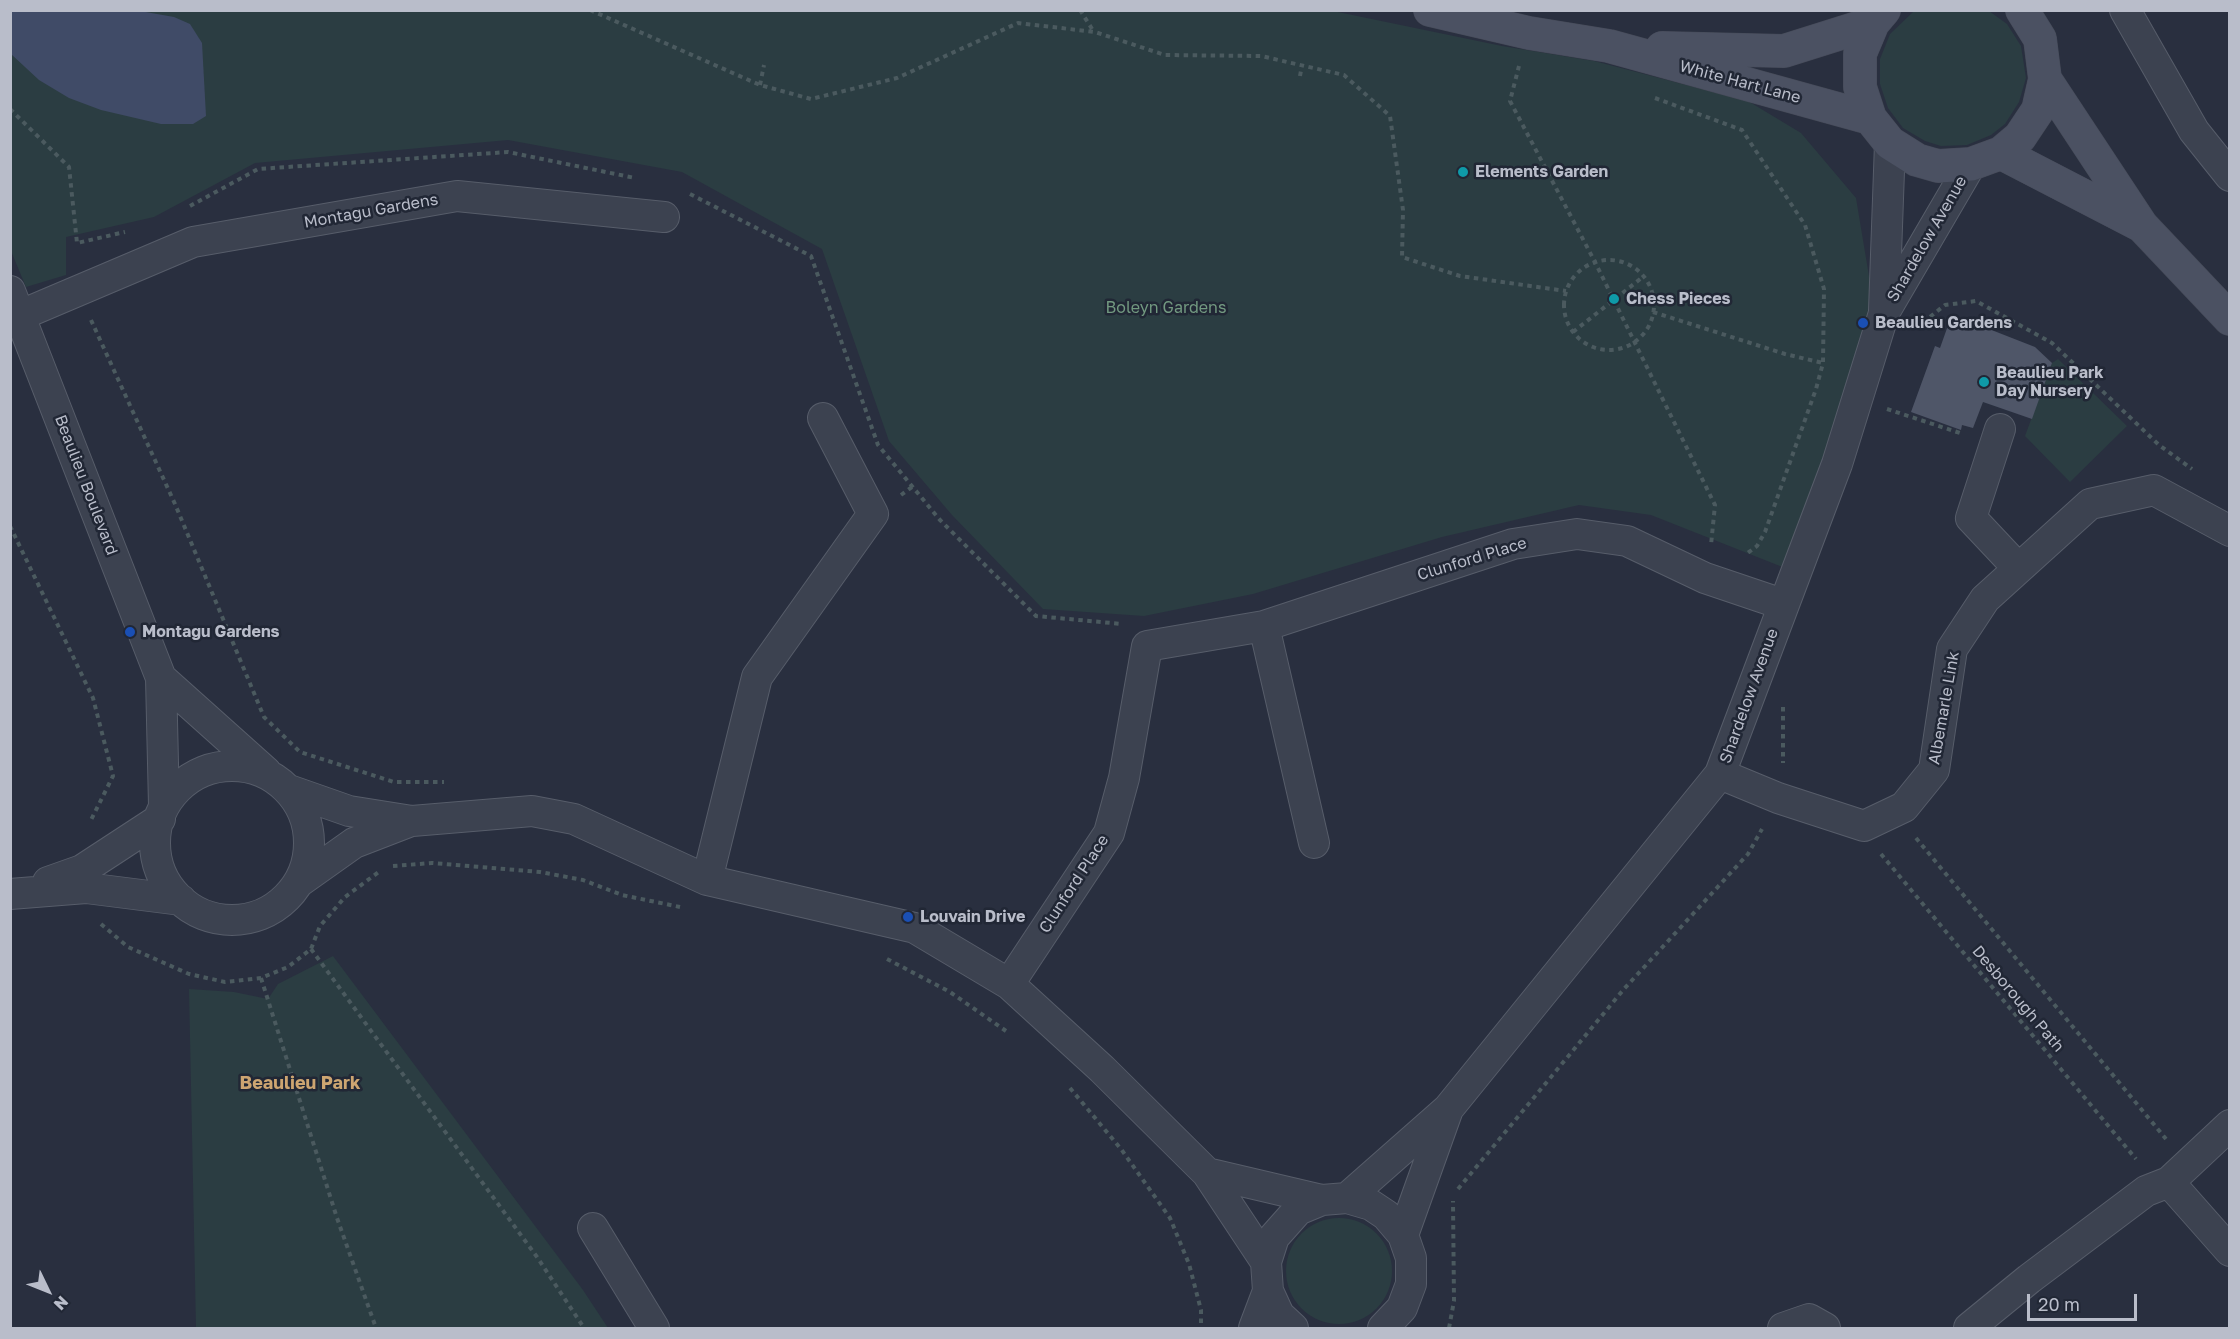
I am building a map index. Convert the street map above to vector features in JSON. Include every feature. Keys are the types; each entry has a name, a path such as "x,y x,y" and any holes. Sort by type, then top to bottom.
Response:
{"street":[{"name":"White Hart Lane","path":"1430,10 1528,33 1609,46 1784,51 1878,17"},
{"path":"2125,10 2194,131 2229,176"},
{"path":"2022,11 2040,39 2045,79 2038,110 2020,137 2001,153 2142,226"},
{"path":"1878,17 1860,54 1860,87 1880,130"},
{"name":"White Hart Lane","path":"1609,46 1880,130 1917,160 1938,166 1971,164 2001,153"},
{"path":"2045,79 2142,226 2229,319"},
{"name":"Shardelow Avenue","path":"1880,130 1884,313"},
{"name":"Shardelow Avenue","path":"1293,1329 1279,1315 1268,1291 1266,1262 1274,1237 1298,1210 1334,1199 1448,1109 1720,774 1782,604 1837,464 1884,313 1971,164"},
{"name":"Montagu Gardens","path":"16,303 77,291 193,242 457,196 664,217"},
{"name":"Beaulieu Boulevard","path":"16,303 160,678 162,813"},
{"path":"707,880 757,676 873,514 823,418"},
{"path":"1997,436 1971,518 2018,568"},
{"name":"Albemarle Link","path":"1864,826 1904,807 1934,770 1952,649 1985,599 2090,504 2154,490 2229,531"},
{"name":"Clunford Place","path":"1008,984 1109,833 1124,778 1147,646 1264,626 1513,544 1577,534 1627,541 1705,578 1782,604"},
{"path":"1264,626 1314,843"},
{"name":"Beaulieu Boulevard","path":"160,678 278,782"},
{"path":"412,821 354,843 299,882 274,908 241,920 214,919 189,908 170,889 156,859 156,832 162,813 180,785 215,768 242,766 349,811 412,821 532,810 574,819 707,880 915,928 1008,984 1102,1069 1207,1173 1266,1262"},
{"path":"1720,774 1778,798 1864,826"},
{"path":"278,782 304,812 309,830 309,857 299,882"},
{"path":"14,893 82,870 162,813"},
{"path":"14,893 86,888 181,900"},
{"name":"Shardelow Avenue","path":"1403,1235 1448,1109"},
{"path":"1969,1329 2029,1279 2196,1157 2229,1125"},
{"path":"1207,1173 1371,1205 1386,1215 1403,1235 1411,1258 1408,1329"},
{"path":"2158,1186 2229,1251"},
{"path":"593,1228 654,1329"},
{"path":"1383,1329 1402,1308 1411,1284"},
{"name":"Shardelow Avenue","path":"1254,1329 1268,1291"},
{"path":"1783,1329 1809,1319 1825,1329"}],"path":[{"path":"590,10 760,85 811,99 897,78 1017,23 1095,32 1165,55 1261,56 1344,75 1390,116 1403,210 1402,257 1460,276 1566,291"},
{"path":"1080,10 1095,32"},
{"path":"760,85 764,65"},
{"path":"1300,76 1302,65"},
{"path":"1529,69 1518,69 1510,101 1614,299 1715,506 1705,578"},
{"path":"1646,95 1742,130 1805,225 1824,289 1822,363 1765,532 1757,546 1743,557"},
{"path":"10,109 69,167 77,243 77,291 175,504 264,717 300,752 394,782 450,782"},
{"path":"187,208 258,169 508,152 637,178"},
{"path":"683,190 811,256 878,445 940,520 1036,616 1124,625"},
{"path":"77,243 134,230"},
{"path":"1614,260 1632,266 1644,276 1653,297 1653,312 1648,326 1633,342 1606,350 1590,346 1573,332 1568,323 1564,303 1566,291 1582,269 1595,262 1614,260"},
{"path":"1573,332 1644,276"},
{"path":"1910,333 1945,305 1976,301 2052,343 2159,445 2194,471"},
{"path":"1653,312 1785,354 1822,363"},
{"path":"1890,398 1887,409 1997,436"},
{"path":"10,526 93,698 113,776 89,825"},
{"path":"1702,542 1722,549"},
{"name":"Desborough Path","path":"1904,807 1911,832 2164,1138 2196,1157"},
{"path":"1449,1329 1454,1301 1451,1243 1453,1195 1624,989 1748,854 1765,825"},
{"name":"Desborough Path","path":"1864,826 1878,850 2158,1186"},
{"path":"94,918 128,947 189,974 225,982 261,978 288,967 311,949 320,926 345,897 386,867 432,863 540,872 583,880 622,895 683,908"},
{"path":"311,949 537,1257 584,1329"},
{"path":"882,956 950,992 1014,1036"},
{"path":"261,978 337,1218 376,1329"},
{"path":"1068,1087 1121,1149 1170,1218 1189,1264 1201,1310 1202,1329"}],"green space":[{"name":"Boleyn Gardens","path":"10,11 1333,11 1502,46 1594,61 1748,101 1801,133 1856,198 1874,306 1790,570 1651,515 1579,505 1442,537 1253,594 1144,616 1043,609 952,515 889,441 822,249 682,172 508,140 255,163 154,217 66,237 66,275 26,287 11,251"},
{"path":"1914,11 1989,11 2007,24 2021,46 2026,78 2019,102 2005,124 1991,135 1967,145 1941,146 1925,141 1903,128 1888,108 1880,84 1880,59 1890,34"},
{"path":"2058,359 2127,426 2070,482 2025,436 2052,363"},
{"path":"333,956 583,1290 608,1328 196,1328 189,989 234,992 268,999 278,984"},
{"path":"1339,1218 1359,1222 1377,1233 1388,1251 1392,1271 1388,1291 1377,1309 1359,1320 1339,1324 1319,1320 1301,1309 1290,1291 1286,1271 1290,1251 1301,1233 1319,1222"}],"water":[{"path":"10,11 140,11 174,17 190,24 202,43 206,116 193,124 161,124 101,110 69,98 39,80 11,54"}],"building":[{"name":"Beaulieu Park Day Nursery","path":"1951,317 1968,324 1970,318 1989,324 1989,329 2035,347 2052,363 2032,419 1983,402 1973,428 1962,425 1961,430 1911,412 1935,346 1940,348"}],"place":[{"name":"Elements Garden","path":"1463,172"},
{"name":"Chess Pieces","path":"1614,299"},
{"name":"Beaulieu Gardens","path":"1863,323"},
{"name":"Beaulieu Park Day Nursery","path":"1984,382"},
{"name":"Montagu Gardens","path":"130,632"},
{"name":"Louvain Drive","path":"908,917"}],"district":[{"name":"Beaulieu Park","path":"300,1083"}]}
